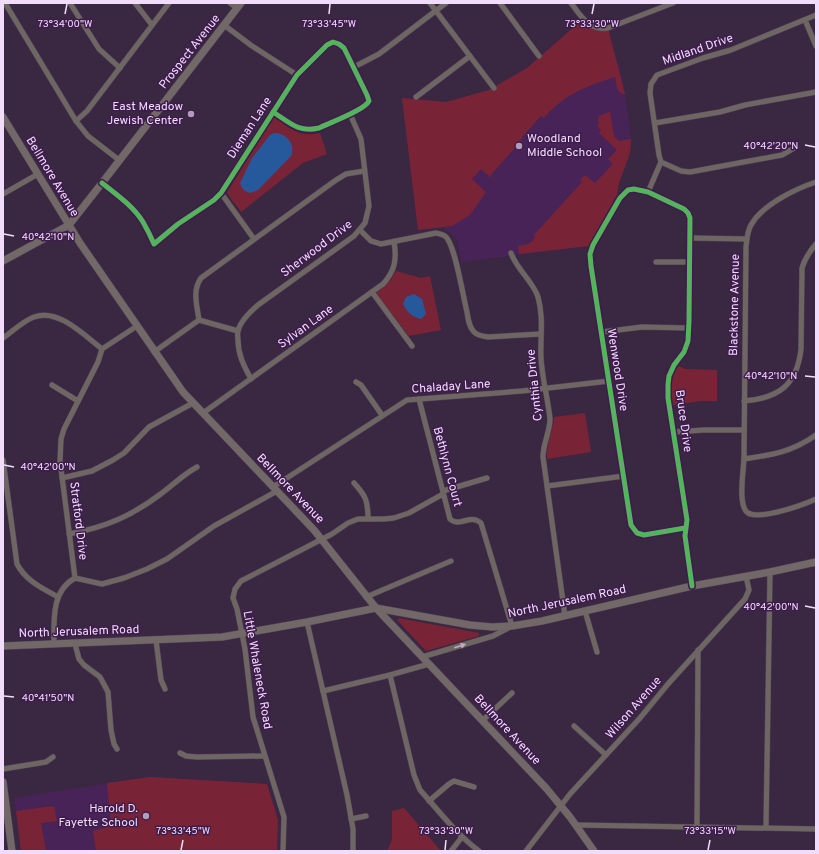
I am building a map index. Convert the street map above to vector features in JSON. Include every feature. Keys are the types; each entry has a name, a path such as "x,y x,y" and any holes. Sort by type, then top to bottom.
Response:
{"main road":[{"name":"Prospect Avenue","path":"3,261 68,225 239,6"},
{"name":"Bellmore Avenue","path":"3,117 68,225 175,381 193,403 314,530 376,608 546,788 594,851"},
{"name":"North Jerusalem Road","path":"3,646 222,637 376,608 470,625 492,627 512,626 564,616 692,586 802,566 816,562"},
{"path":"3,782 12,851"}],"street":[{"path":"5,3 76,121 88,136 119,160"},
{"path":"70,3 99,49 120,68"},
{"path":"135,3 152,25"},
{"path":"76,121 87,110 169,3"},
{"path":"230,3 239,6"},
{"path":"430,3 494,88"},
{"path":"272,112 294,126 305,130 319,128 366,106 369,101 354,67 379,54 446,3"},
{"path":"500,3 539,56"},
{"path":"571,3 586,22 591,26 602,29 673,3"},
{"name":"Midland Drive","path":"661,162 650,92 651,84 657,75 703,58 731,50 816,15"},
{"path":"805,20 816,46"},
{"path":"224,25 252,46 297,75"},
{"name":"Dieman Lane","path":"102,183 136,212 154,244 178,224 214,200 297,75 326,45 333,42 339,44 344,48 354,67"},
{"path":"416,97 470,56"},
{"path":"655,123 720,112 745,105 816,92"},
{"name":"Sherwood Drive","path":"238,331 247,316 258,306 349,240 365,223 369,206 361,139 350,114"},
{"path":"648,192 661,162 681,171 690,172 782,155 796,147"},
{"path":"199,320 195,294 199,282 210,271 336,180 346,174 364,171"},
{"path":"3,194 38,174"},
{"name":"Blackstone Avenue","path":"816,182 789,193 763,212 751,225 747,239 743,506 749,513 770,514 816,499"},
{"name":"Wenwood Drive","path":"648,192 634,189 628,190 624,193 592,249 590,254 591,266 632,525 637,533 644,535 685,528"},
{"name":"Bruce Drive","path":"648,192 684,209 690,218 688,328 686,347 671,371 668,384 687,520 685,528 686,550 692,586"},
{"path":"220,193 254,239"},
{"path":"360,230 371,241 381,244 436,233 444,235 453,250 470,326 478,334 488,337 541,334"},
{"path":"690,238 747,239"},
{"name":"Sylvan Lane","path":"203,413 383,284 393,271 396,259 394,242"},
{"path":"744,401 767,398 778,393 790,382 797,369 800,361 801,349 802,268 804,259 816,244"},
{"name":"Cynthia Drive","path":"511,253 516,264 532,284 538,296 542,317 541,359 550,419 543,449 564,616"},
{"path":"656,262 689,262"},
{"path":"372,292 412,346"},
{"path":"3,338 34,317 44,314 52,315 65,321 102,349 137,326"},
{"path":"199,320 238,331 239,355 242,365 251,379"},
{"path":"154,352 199,320"},
{"path":"602,332 642,327 688,328"},
{"name":"Stratford Drive","path":"54,644 54,615 58,597 66,585 75,578 62,478 60,454 61,439 64,429 98,362 102,349"},
{"name":"Chaladay Lane","path":"75,578 102,584 124,578 167,559 214,526 275,489 404,401 546,389 609,381"},
{"path":"356,382 361,385 382,416"},
{"path":"52,385 78,401"},
{"name":"Bethlynn Court","path":"419,399 450,519 453,522 458,523 472,519 481,523 512,626"},
{"path":"62,478 92,471 113,460 124,453 149,427 193,403"},
{"path":"674,432 744,430"},
{"path":"744,459 780,453 800,445 816,435"},
{"path":"3,460 17,564 21,572 27,578 58,597"},
{"path":"69,534 106,525 139,510 164,493 197,466"},
{"path":"547,486 624,476"},
{"name":"Little Whaleneck Road","path":"283,851 284,817 253,717 242,633 233,598 235,589 241,581 322,540 348,523 358,519 394,518 409,512 443,492 488,478"},
{"path":"354,483 366,498 368,504 368,519"},
{"path":"366,597 451,561"},
{"path":"802,566 816,566"},
{"path":"766,828 770,572"},
{"name":"Wilson Avenue","path":"526,851 561,806 698,650 745,599 749,590 746,576"},
{"path":"585,611 597,652"},
{"path":"307,622 347,795 353,830 353,851"},
{"path":"422,657 493,636 512,626"},
{"name":"North Jerusalem Road","path":"156,640 161,680 165,689"},
{"path":"75,644 79,659 84,665 100,677 108,692 111,730 114,744 117,749"},
{"path":"697,827 698,650"},
{"path":"322,690 390,675 429,664"},
{"path":"390,675 414,775 420,790 462,837 479,851"},
{"path":"483,720 512,693"},
{"path":"574,726 606,755"},
{"path":"180,753 186,756 197,757 264,756"},
{"path":"3,769 46,762 53,757"},
{"path":"430,801 454,781 474,787"},
{"path":"351,819 366,816"},
{"path":"576,826 816,829"},
{"path":"451,851 462,837"}],"shaded area":[{"path":"583,19 588,24 608,28 625,94 622,94 618,90 615,77 576,92 560,102 544,118 541,116 490,176 498,184 481,169 472,179 486,192 470,215 452,226 418,230 402,98 446,102 489,90 527,68"},
{"name":"Woodland Middle School","path":"539,56 619,65 625,94 631,139 630,153 619,183 617,195 589,246 461,262 457,239 444,227 418,230 402,98 446,102 489,91 527,68"},
{"path":"614,110 610,112 614,136 619,141 631,139 630,153 619,183 617,195 589,246 519,254 518,246 526,245 532,241 535,237 534,235 582,182 580,180 585,175 595,183 613,164 608,159 617,150 599,133 601,130 597,126 599,124 599,116"},
{"path":"274,117 300,133 320,133 327,154 303,163 241,212 227,192"},
{"path":"396,271 421,278 430,276 441,330 409,336 376,293 391,280"},
{"path":"678,366 686,369 717,370 717,401 701,401 673,405 671,385 673,376"},
{"path":"585,413 591,452 547,459 554,417"},
{"path":"398,618 479,633 479,636 426,651 397,620 399,620"},
{"name":"Harold D. Fayette School","path":"150,777 267,784 278,820 277,851 21,851 14,798"},
{"name":"Harold D. Fayette School","path":"150,777 267,784 278,820 277,851 96,851 93,831 111,826 107,783"},
{"path":"54,806 57,821 41,823 46,851 21,851 16,811"},
{"path":"404,808 441,851 387,851 392,840 392,811"}],"water":[{"path":"278,133 289,140 292,147 291,156 258,190 250,193 244,190 240,183 252,158 270,135"},
{"path":"414,294 422,299 426,314 421,319 410,314 403,304 406,297"}],"cycle path":[{"path":"102,183 124,201 139,216 154,244 178,224 214,200 221,193 297,75 327,45 333,42 344,48 369,101 366,105 354,112 319,128 312,129 294,126 289,123 279,116 273,112"},
{"path":"685,528 644,535 637,533 631,525 591,266 590,254 593,245 620,198 628,190 634,189 648,192 684,209 690,218 688,341 684,352 674,365 669,376 668,398 687,520 685,536 692,586"}],"place":[{"name":"East Meadow Jewish Center","path":"191,114"},
{"name":"Woodland Middle School","path":"519,146"},
{"name":"Harold D. Fayette School","path":"146,816"}]}
